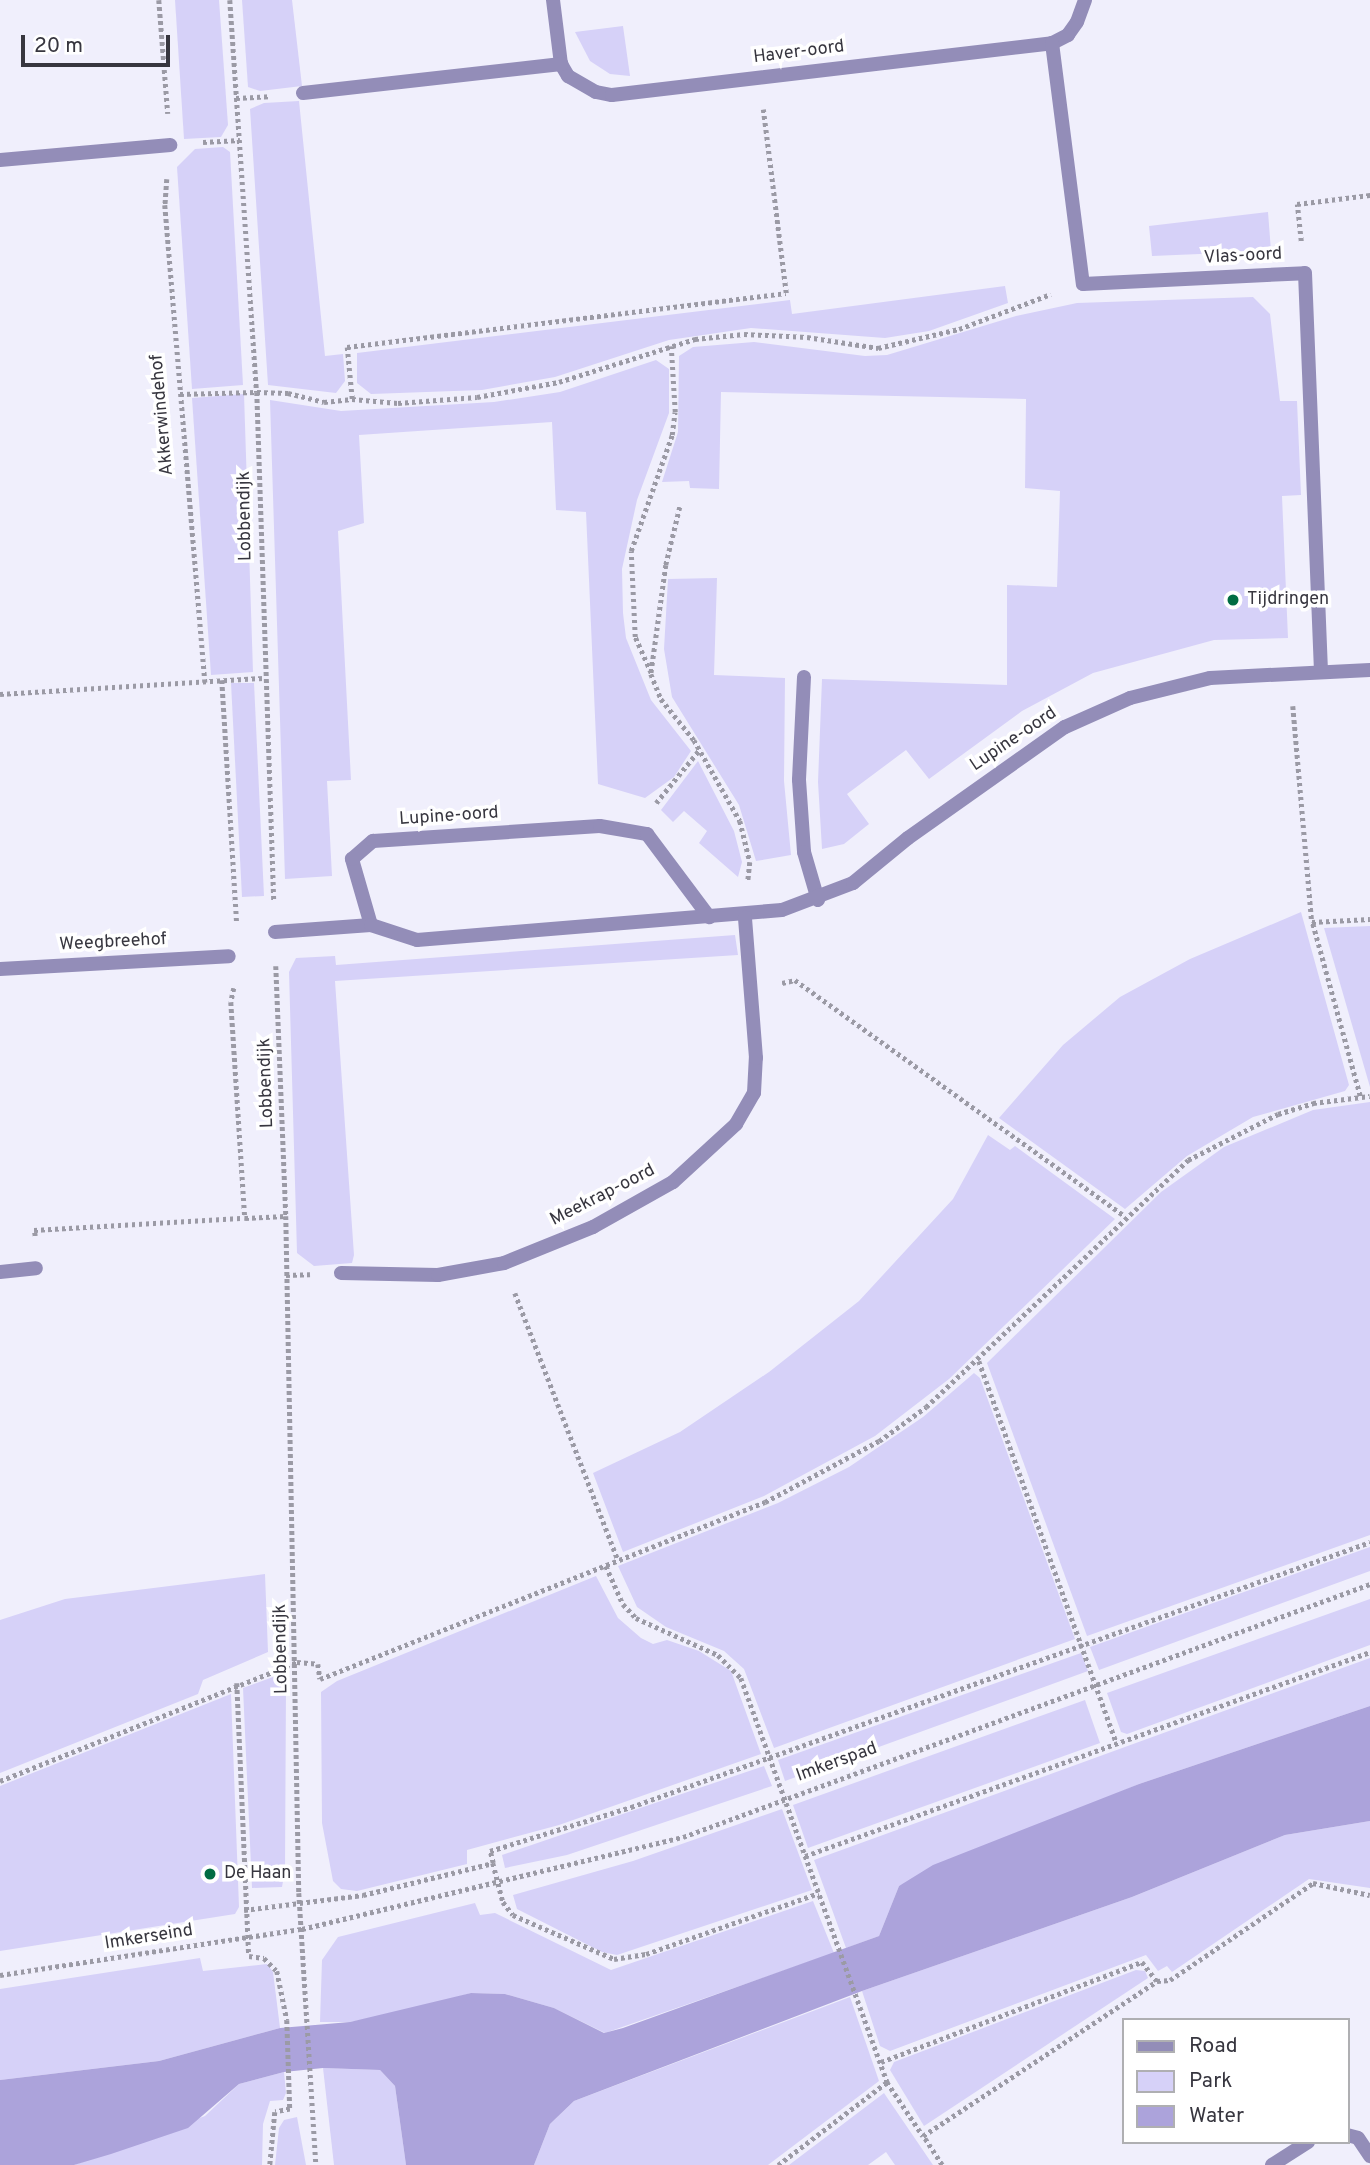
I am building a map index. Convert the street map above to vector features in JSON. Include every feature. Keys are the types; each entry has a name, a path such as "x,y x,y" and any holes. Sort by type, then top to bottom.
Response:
{"street":[{"path":"303,93 561,64 553,0"},
{"path":"1083,284 1052,43 1068,35 1077,22 1085,0"},
{"name":"Haver-oord","path":"561,64 580,85 612,94 1052,43"},
{"path":"0,160 170,145"},
{"name":"Vlas-oord","path":"1083,284 1305,274 1321,672"},
{"name":"Lupine-oord","path":"275,932 371,925 417,940 709,917 745,917 818,900 853,883 908,838 1065,727 1130,698 1210,678 1370,670"},
{"path":"804,677 800,792 804,852 818,900"},
{"name":"Lupine-oord","path":"371,925 352,859 373,841 600,826 647,834"},
{"path":"647,834 709,917"},
{"name":"Meekrap-oord","path":"341,1273 438,1275 504,1263 593,1227 673,1182 736,1124 754,1093 752,988 745,917"},
{"name":"Weegbreehof","path":"0,969 229,956"},
{"path":"0,1272 36,1269"},
{"path":"1349,2136 1358,2138 1370,2156"},
{"path":"1272,2165 1305,2144"}],"path":[{"name":"Akkerwindehof","path":"159,0 170,145 165,205 205,682"},
{"name":"Lobbendijk","path":"230,0 257,392 297,1662 300,1901 316,2165"},
{"path":"352,399 347,347 786,293 759,78"},
{"path":"1305,274 1297,204 1370,195"},
{"path":"180,394 288,393 324,402 352,399 398,403 477,397 559,382 670,346 744,334 807,337 878,348 959,329 1083,284"},
{"path":"670,346 675,412 672,435 652,482 631,551 635,637 661,699 700,749 740,821 750,862 745,917"},
{"path":"651,674 666,565 680,507"},
{"path":"1291,675 1312,922 1360,1096"},
{"path":"0,694 264,678"},
{"path":"647,834 656,802 700,749"},
{"path":"1312,922 1370,919"},
{"path":"752,988 794,981 1125,1216"},
{"path":"0,1781 237,1683 297,1662 318,1664 320,1679 765,1502 879,1441 979,1361 1125,1216 1188,1160 1245,1128 1313,1103 1370,1096"},
{"path":"36,1269 34,1230 245,1218"},
{"path":"504,1263 618,1560"},
{"path":"979,1361 1116,1742"},
{"path":"819,1893 646,1954 614,1959 513,1914 503,1902 490,1851 769,1757 1370,1542"},
{"path":"606,1566 623,1604 636,1618 732,1664 784,1797 887,2082 942,2165"},
{"name":"Imkerspad","path":"302,1929 683,1837 784,1797 1370,1584"},
{"path":"805,1856 1370,1652"},
{"path":"237,1683 244,1910 249,1936 249,1956 264,1958 277,1971 287,2020 292,2089 290,2109 275,2112 270,2165"},
{"path":"244,1910 363,1895 493,1863"},
{"path":"923,2136 1157,1981 1170,1980 1313,1883 1370,1895"},
{"name":"Imkerseind","path":"0,1975 302,1929"},
{"path":"881,2062 1143,1962 1157,1981"},
{"path":"778,2165 887,2082"}],"green space":[{"path":"175,0 219,0 228,125 221,137 184,139"},
{"path":"242,0 292,0 302,86 260,91 248,87"},
{"path":"623,26 630,76 610,74 590,61 575,32"},
{"path":"299,101 325,356 343,354 345,381 336,393 268,385 250,109 264,103"},
{"path":"223,147 230,152 243,385 192,389 177,167 195,149"},
{"path":"1268,212 1271,251 1152,256 1149,226"},
{"path":"1005,286 1008,303 929,331 885,338 751,328 669,340 555,377 482,390 371,394 357,383 357,353 790,300 792,314"},
{"path":"1253,297 1270,314 1280,401 1297,401 1301,495 1282,496 1288,638 1214,640 1093,673 1022,711 929,779 906,750 847,794 869,824 844,844 822,849 818,782 822,679 1007,685 1007,585 1057,587 1060,491 1025,488 1026,399 721,392 719,489 690,488 689,481 662,482 678,432 679,356 693,347 754,342 865,356 887,355 1016,316 1077,303"},
{"path":"656,360 669,369 669,413 637,500 622,569 623,613 626,638 651,700 691,751 674,777 645,798 598,784 586,512 556,510 552,422 359,435 364,523 338,531 351,780 327,781 332,876 285,879 270,400 341,411 494,402 560,392"},
{"path":"244,394 253,672 211,675 192,398"},
{"path":"717,578 714,675 785,678 784,781 791,855 756,861 739,805 672,697 664,649 668,579"},
{"path":"231,683 254,683 264,896 242,897"},
{"path":"698,761 734,831 742,862 738,877 699,843 707,831 684,811 673,822 661,810"},
{"path":"1301,912 1349,1085 1345,1091 1253,1117 1187,1156 1125,1209 999,1118 1063,1045 1120,997 1190,959"},
{"path":"1370,926 1370,1087 1324,928"},
{"path":"735,935 738,955 335,981 354,1255 352,1263 314,1266 297,1253 289,972 296,958 335,956 336,965"},
{"path":"1370,1102 1370,1535 1087,1636 987,1363 1161,1192 1224,1147 1313,1110"},
{"path":"988,1135 1010,1150 1015,1146 1115,1219 949,1379 875,1436 764,1496 623,1552 593,1473 680,1432 769,1372 859,1301 953,1199"},
{"path":"974,1373 980,1378 1075,1639 774,1748 744,1669 724,1651 666,1627 637,1607 618,1566 778,1503 849,1467 923,1417"},
{"path":"1370,1547 1370,1571 1099,1670 1090,1647"},
{"path":"265,1574 268,1652 203,1680 198,1694 0,1773 0,1620 65,1599"},
{"path":"596,1576 618,1618 641,1638 653,1644 667,1640 699,1651 731,1671 761,1754 559,1825 467,1850 467,1864 357,1891 341,1889 333,1881 322,1823 321,1692 337,1681"},
{"path":"1370,1599 1370,1645 1127,1734 1121,1732 1107,1693"},
{"path":"1081,1653 1088,1671 785,1781 778,1760"},
{"path":"1370,1658 1370,1706 1139,1784 899,1886 879,1936 846,1948 814,1860"},
{"path":"281,1674 282,1686 286,1687 285,1870 282,1887 252,1888 243,1688"},
{"path":"231,1694 239,1907 235,1914 0,1951 0,1786"},
{"path":"1085,1700 1100,1743 808,1848 793,1805"},
{"path":"764,1766 772,1786 567,1855 505,1868 502,1855"},
{"path":"782,1809 812,1890 617,1955 602,1952 517,1909 513,1895 633,1861"},
{"path":"1370,1821 1370,1888 1309,1879 1172,1972 1167,1966 1158,1971 1146,1955 890,2051 880,2046 862,1991 1132,1897 1285,1835"},
{"path":"813,1901 834,1953 605,2033 554,2008 505,1994 471,1993 401,2013 350,2022 320,2022 322,1960 338,1937 475,1903 480,1915 495,1913 611,1970"},
{"path":"200,1958 203,1971 267,1964 273,1972 280,2028 159,2061 0,2080 0,1989"},
{"path":"1136,1970 1145,1971 1148,1978 924,2126 890,2070 894,2062"},
{"path":"850,1997 879,2081 768,2165 534,2165 550,2124 574,2101"},
{"path":"323,2068 380,2070 395,2086 406,2165 334,2165"},
{"path":"284,2072 286,2093 283,2100 270,2101 263,2124 262,2165 74,2165 205,2116 239,2084"},
{"path":"884,2093 933,2165 895,2165 886,2152 868,2165 789,2165"},
{"path":"297,2117 306,2165 275,2165 279,2128 284,2120"}],"water":[{"path":"1370,1706 1370,1821 1285,1835 1132,1897 862,1991 574,2101 550,2124 534,2165 406,2165 395,2086 380,2070 323,2068 284,2072 239,2084 188,2128 111,2154 74,2165 0,2165 0,2080 159,2061 280,2028 350,2022 471,1993 505,1994 554,2008 604,2033 623,2028 879,1936 899,1886 933,1865 1139,1784"}],"place":[{"name":"Tijdringen","path":"1233,600"},
{"name":"De Haan","path":"210,1874"}]}
